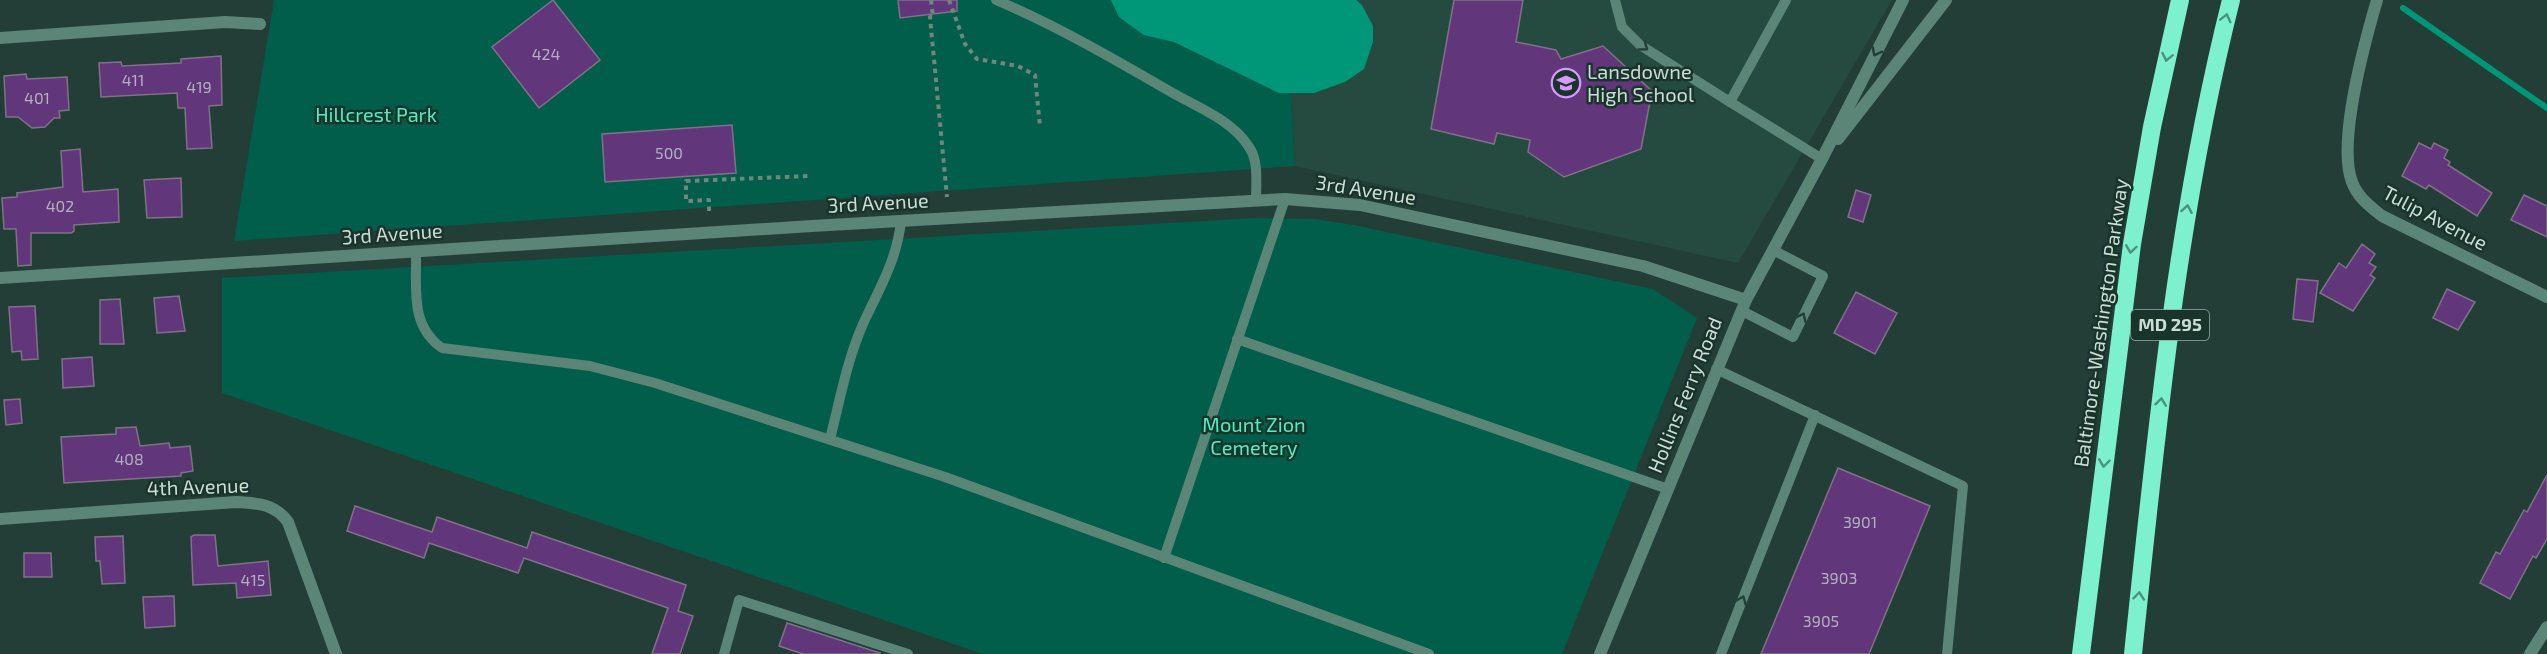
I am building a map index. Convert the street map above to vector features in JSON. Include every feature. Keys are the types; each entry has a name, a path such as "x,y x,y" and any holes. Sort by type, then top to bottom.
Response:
{"highway":[{"name":"Baltimore-Washington Parkway","path":"2081,654 2132,244 2152,127 2180,0"},
{"name":"MD 295","path":"2133,654 2180,252 2200,135 2231,0"}],"street":[{"name":"Hollins Ferry Road","path":"1600,654 1744,305 1903,0"},
{"name":"Hollins Ferry Road","path":"1822,159 1946,0"},
{"name":"Tulip Avenue","path":"2377,0 2350,119 2348,143 2351,182 2361,199 2382,216 2547,297"},
{"path":"0,38 225,22 260,24"},
{"name":"3rd Avenue","path":"0,278 1286,199 1360,205 1643,266 1744,305"},
{"name":"4th Avenue","path":"0,519 236,502 269,506 281,512 288,522 336,654"},
{"path":"2530,654 2546,632"}],"lane":[{"path":"996,0 1028,14 1122,64 1225,123 1251,149 1255,164 1256,201"},
{"path":"1615,0 1622,27 1640,45 1822,159"},
{"path":"1730,102 1782,3"},
{"path":"1164,558 1286,199"},
{"path":"830,439 848,369 863,325 895,256 901,221"},
{"path":"1744,305 1793,337 1823,276 1773,250"},
{"path":"416,252 418,316 428,338 442,348 465,353 590,366 655,383 945,477 1428,654"},
{"path":"1237,339 1668,489"},
{"path":"1716,369 1963,486 1947,654"},
{"path":"1721,654 1815,415"},
{"path":"724,654 739,600 908,654"}],"path":[{"path":"931,0 931,29 947,197"},
{"path":"950,0 965,45 977,59 1018,66 1035,75 1040,127"},
{"path":"709,211 709,200 686,201 686,181 810,176"}],"shaded area":[{"path":"1111,0 1356,0 1362,5 1373,26 1373,42 1364,69 1345,82 1314,93 1279,93 1174,42 1144,35 1119,17"},
{"name":"Lansdowne High School","path":"1285,0 1892,0 1738,263 1295,166"}],"green space":[{"name":"Hillcrest Park","path":"274,0 1285,0 1295,166 234,241"},
{"name":"Mount Zion Cemetery","path":"1255,218 1315,219 1354,225 1653,289 1697,318 1562,654 983,654 222,393 222,278"}],"building":[{"path":"553,0 600,60 539,108 492,47"},
{"path":"898,0 957,0 957,11 900,18"},
{"path":"1454,0 1523,0 1516,42 1556,50 1561,59 1603,46 1652,91 1641,149 1564,177 1528,152 1530,140 1497,133 1494,144 1431,129"},
{"path":"221,56 222,105 209,106 212,148 187,149 185,108 178,108 177,93 101,97 99,63 121,62 122,66 181,63 181,59"},
{"path":"26,74 27,79 67,77 69,110 59,111 60,118 54,118 45,127 32,128 18,117 6,117 4,76"},
{"path":"732,125 736,173 605,182 602,134"},
{"path":"2419,143 2431,149 2434,143 2448,150 2444,158 2450,162 2448,165 2492,193 2477,216 2429,185 2426,189 2402,176"},
{"path":"80,149 83,192 118,189 119,222 74,225 74,231 71,233 31,233 31,265 18,266 16,229 4,229 2,198 17,197 17,193 63,187 61,151"},
{"path":"181,178 182,217 147,218 144,180"},
{"path":"1856,190 1871,195 1863,222 1848,217"},
{"path":"2524,195 2547,206 2547,237 2511,220"},
{"path":"2362,244 2375,254 2369,263 2376,267 2370,275 2375,278 2353,311 2320,293 2339,263 2346,268"},
{"path":"2297,279 2318,281 2313,322 2293,319"},
{"path":"2447,289 2475,302 2458,330 2433,318"},
{"path":"1856,292 1897,313 1875,354 1834,333"},
{"path":"179,296 185,331 157,333 154,298"},
{"path":"120,299 124,344 100,344 100,300"},
{"path":"35,306 38,359 22,360 21,351 12,352 9,307"},
{"path":"92,357 94,386 63,388 62,359"},
{"path":"20,399 22,423 6,425 4,400"},
{"path":"136,427 140,446 169,443 170,448 190,446 193,471 181,473 181,476 64,483 61,437 116,434 116,428"},
{"path":"1838,468 1930,506 1869,654 1761,654"},
{"path":"2547,475 2547,539 2536,558 2533,556 2510,599 2480,583 2496,552 2500,554 2524,510 2527,512"},
{"path":"355,506 432,532 437,517 527,548 532,532 686,585 678,611 693,616 680,654 652,654 668,608 524,558 518,573 429,543 424,558 347,531"},
{"path":"215,535 218,566 268,561 271,595 237,598 236,583 193,585 191,537"},
{"path":"123,536 125,583 102,584 100,561 96,561 95,537"},
{"path":"24,553 51,553 52,577 24,577"},
{"path":"174,596 175,626 145,628 143,597"},
{"path":"787,623 880,653 803,654 779,646"}],"waterway":[{"path":"2403,8 2547,108"}],"place":[{"name":"Lansdowne High School","path":"1566,83"}]}
